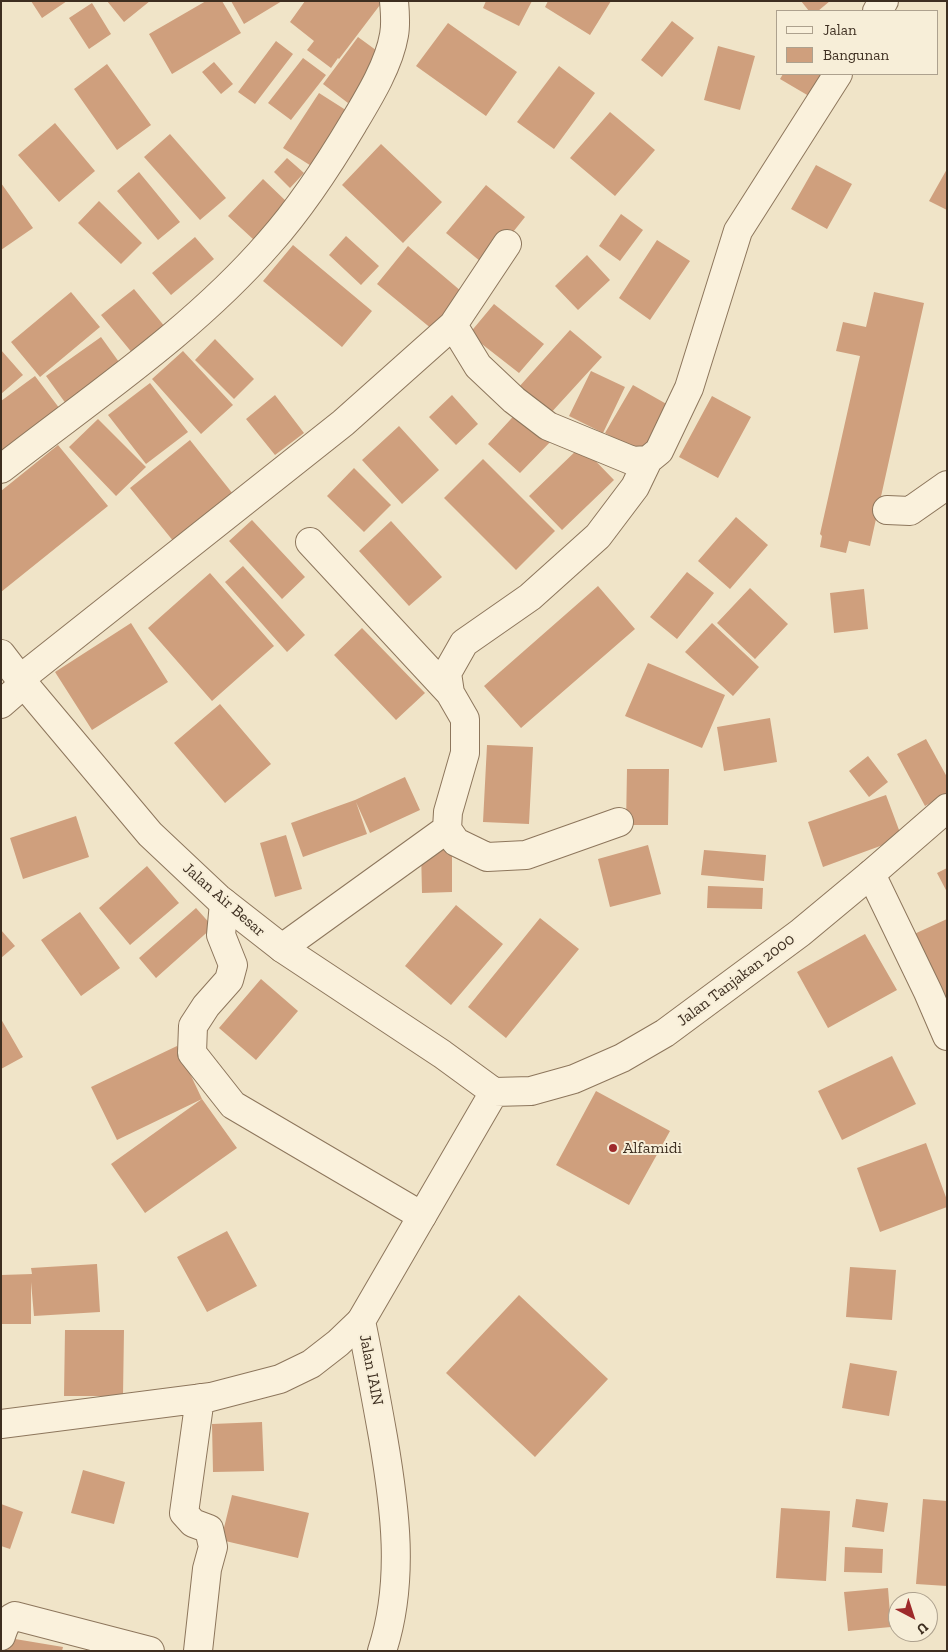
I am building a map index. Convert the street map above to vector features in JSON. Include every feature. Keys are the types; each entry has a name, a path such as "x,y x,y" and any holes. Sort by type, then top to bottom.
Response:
{"street":[{"path":"1,469 138,364 192,319 270,243 298,209 332,159 366,101 386,61 394,35 394,1"},
{"path":"450,694 447,673 464,644 530,597 598,536 635,487 648,460 658,451 689,388 738,230 837,75"},
{"path":"1,704 22,682 343,423 453,325 507,244"},
{"path":"453,325 478,366 514,400 548,426 632,461 648,460"},
{"path":"887,510 910,511 947,485"},
{"path":"310,542 450,694 465,719 465,754 448,812 447,829 456,842 487,857 526,855 619,822"},
{"name":"Jalan Air Besar","path":"1,654 22,682 150,834 224,903 282,948 442,1054 494,1092"},
{"name":"Jalan Tanjakan 2000","path":"494,1092 531,1091 574,1079 622,1058 665,1033 732,985 800,932 947,808"},
{"path":"282,948 447,829"},
{"path":"871,874 947,1036"},
{"path":"224,903 221,935 233,965 229,980 206,1006 193,1026 192,1053 233,1105 422,1216"},
{"name":"Jalan IAIN","path":"382,1651 395,1588 396,1546 390,1483 361,1321 494,1092"},
{"path":"1,1424 212,1397 280,1379 310,1364 338,1343 361,1321"},
{"path":"198,1651 206,1569 213,1546 209,1530 193,1523 184,1513 200,1398"},
{"path":"1,1636 9,1619 15,1616 150,1651"}],"building":[{"path":"31,1 67,1 42,18"},
{"path":"107,1 150,1 124,22"},
{"path":"206,1 222,1 241,33 172,74 149,34"},
{"path":"231,1 282,1 244,24"},
{"path":"305,1 383,1 331,68 307,50 314,41 290,22"},
{"path":"486,1 532,1 519,26 483,8"},
{"path":"548,1 611,1 590,35 545,7"},
{"path":"801,1 830,1 819,10 808,10"},
{"path":"92,3 111,34 89,49 69,18"},
{"path":"672,21 694,38 662,77 641,60"},
{"path":"448,23 517,72 486,116 416,66"},
{"path":"358,37 384,56 348,103 323,84"},
{"path":"276,41 293,54 255,104 238,92"},
{"path":"718,46 755,56 740,110 704,100"},
{"path":"303,58 326,75 291,120 268,103"},
{"path":"214,62 233,84 221,94 202,72"},
{"path":"107,64 151,125 117,150 74,89"},
{"path":"559,66 595,93 554,149 517,122"},
{"path":"782,75 828,75 814,99 780,79"},
{"path":"319,93 352,114 316,169 283,148"},
{"path":"610,112 655,150 615,196 570,158"},
{"path":"55,123 95,171 59,202 18,155"},
{"path":"170,134 226,198 200,220 144,157"},
{"path":"381,144 442,202 403,243 342,185"},
{"path":"287,158 304,173 290,188 274,172"},
{"path":"816,165 852,184 827,229 791,209"},
{"path":"947,169 947,210 929,201"},
{"path":"139,172 180,222 158,240 117,191"},
{"path":"263,179 288,203 254,240 228,216"},
{"path":"1,183 33,228 1,250"},
{"path":"486,185 525,217 486,266 446,233"},
{"path":"99,201 142,243 121,264 78,223"},
{"path":"621,214 643,230 620,261 599,246"},
{"path":"346,236 379,266 361,285 329,255"},
{"path":"195,237 214,259 171,295 152,273"},
{"path":"657,240 690,261 650,320 619,298"},
{"path":"293,245 372,311 342,347 263,281"},
{"path":"408,246 468,297 438,334 377,284"},
{"path":"587,255 610,280 578,310 555,286"},
{"path":"134,289 170,333 138,360 101,315"},
{"path":"71,292 100,327 40,377 11,342"},
{"path":"874,292 924,303 870,546 849,541 846,553 820,547 822,536 820,534 860,356 836,351 843,322 866,327"},
{"path":"494,304 544,344 519,373 469,334"},
{"path":"570,330 602,357 549,415 518,388"},
{"path":"101,337 124,369 69,408 46,376"},
{"path":"215,339 254,379 234,399 195,360"},
{"path":"1,350 23,375 1,394"},
{"path":"183,351 233,405 201,434 152,379"},
{"path":"591,371 625,387 603,433 569,416"},
{"path":"35,376 63,413 1,460 1,401"},
{"path":"150,383 188,432 146,464 108,415"},
{"path":"633,385 677,410 650,458 605,433"},
{"path":"275,395 304,433 275,455 246,419"},
{"path":"452,395 478,424 456,445 429,417"},
{"path":"712,396 751,417 718,478 679,457"},
{"path":"521,408 554,438 520,473 488,444"},
{"path":"98,419 146,467 116,496 69,447"},
{"path":"399,426 439,470 402,504 362,460"},
{"path":"190,440 233,494 174,542 130,488"},
{"path":"58,445 108,506 1,592 1,491"},
{"path":"581,446 614,480 562,530 529,496"},
{"path":"483,459 555,531 516,570 444,498"},
{"path":"354,468 391,505 364,532 327,496"},
{"path":"736,517 768,545 730,589 698,561"},
{"path":"252,520 305,577 282,599 229,541"},
{"path":"391,521 442,577 409,606 359,551"},
{"path":"243,566 305,635 287,652 225,582"},
{"path":"687,572 714,593 677,639 650,617"},
{"path":"210,573 274,646 212,701 148,628"},
{"path":"598,586 635,629 521,728 484,686"},
{"path":"750,588 788,624 755,659 717,623"},
{"path":"864,589 868,629 834,633 830,593"},
{"path":"131,623 168,682 92,730 55,672"},
{"path":"712,623 759,667 733,696 685,652"},
{"path":"362,628 425,693 396,720 334,655"},
{"path":"648,663 725,695 702,748 625,716"},
{"path":"220,704 271,764 225,803 174,743"},
{"path":"770,718 777,762 724,771 717,727"},
{"path":"926,739 947,777 947,794 925,806 897,754"},
{"path":"487,745 533,747 529,824 483,822"},
{"path":"868,756 888,782 869,797 849,771"},
{"path":"627,769 669,769 668,825 626,825"},
{"path":"405,777 420,810 370,833 356,802 367,834 303,857 291,823 355,800"},
{"path":"886,795 902,838 823,867 808,822"},
{"path":"76,816 89,857 23,879 10,838"},
{"path":"286,835 302,889 275,897 260,843"},
{"path":"648,845 661,894 610,907 598,859"},
{"path":"452,849 452,892 422,893 421,850"},
{"path":"704,850 766,855 764,881 701,875"},
{"path":"147,866 179,903 130,945 99,908"},
{"path":"947,868 947,892 937,873"},
{"path":"708,886 763,888 762,909 707,908"},
{"path":"456,905 503,944 451,1005 405,966"},
{"path":"196,908 213,927 156,978 139,958"},
{"path":"80,912 120,968 81,996 41,940"},
{"path":"540,918 579,949 506,1038 468,1007"},
{"path":"947,919 947,1008 912,935"},
{"path":"1,930 15,946 1,958"},
{"path":"865,934 897,990 828,1028 797,972"},
{"path":"261,979 298,1011 256,1060 219,1028"},
{"path":"1,1019 23,1057 1,1069"},
{"path":"177,1046 202,1099 117,1140 91,1087"},
{"path":"892,1056 916,1104 842,1140 818,1091"},
{"name":"Alfamidi","path":"596,1091 670,1131 629,1205 556,1165"},
{"path":"202,1099 237,1148 145,1213 111,1164"},
{"path":"926,1143 947,1200 947,1207 880,1232 857,1168"},
{"path":"227,1231 257,1286 207,1312 177,1257"},
{"path":"97,1264 100,1312 34,1316 31,1282 31,1324 1,1324 1,1275 32,1274 31,1268"},
{"path":"850,1267 896,1270 892,1320 846,1317"},
{"path":"519,1295 608,1379 535,1457 446,1373"},
{"path":"65,1330 124,1330 123,1396 64,1396"},
{"path":"850,1363 897,1371 889,1416 842,1408"},
{"path":"262,1422 264,1471 213,1472 212,1424"},
{"path":"83,1470 125,1482 114,1524 71,1513"},
{"path":"232,1495 309,1513 298,1558 221,1540"},
{"path":"856,1499 888,1503 884,1532 852,1527"},
{"path":"923,1499 947,1501 947,1586 916,1584"},
{"path":"1,1504 23,1512 10,1549 1,1546"},
{"path":"781,1508 830,1511 826,1581 776,1578"},
{"path":"845,1547 883,1549 882,1573 844,1572"},
{"path":"888,1588 888,1627 848,1631 844,1592"},
{"path":"9,1638 63,1647 62,1651 7,1651"}],"place":[{"name":"Alfamidi","path":"613,1148"}]}
